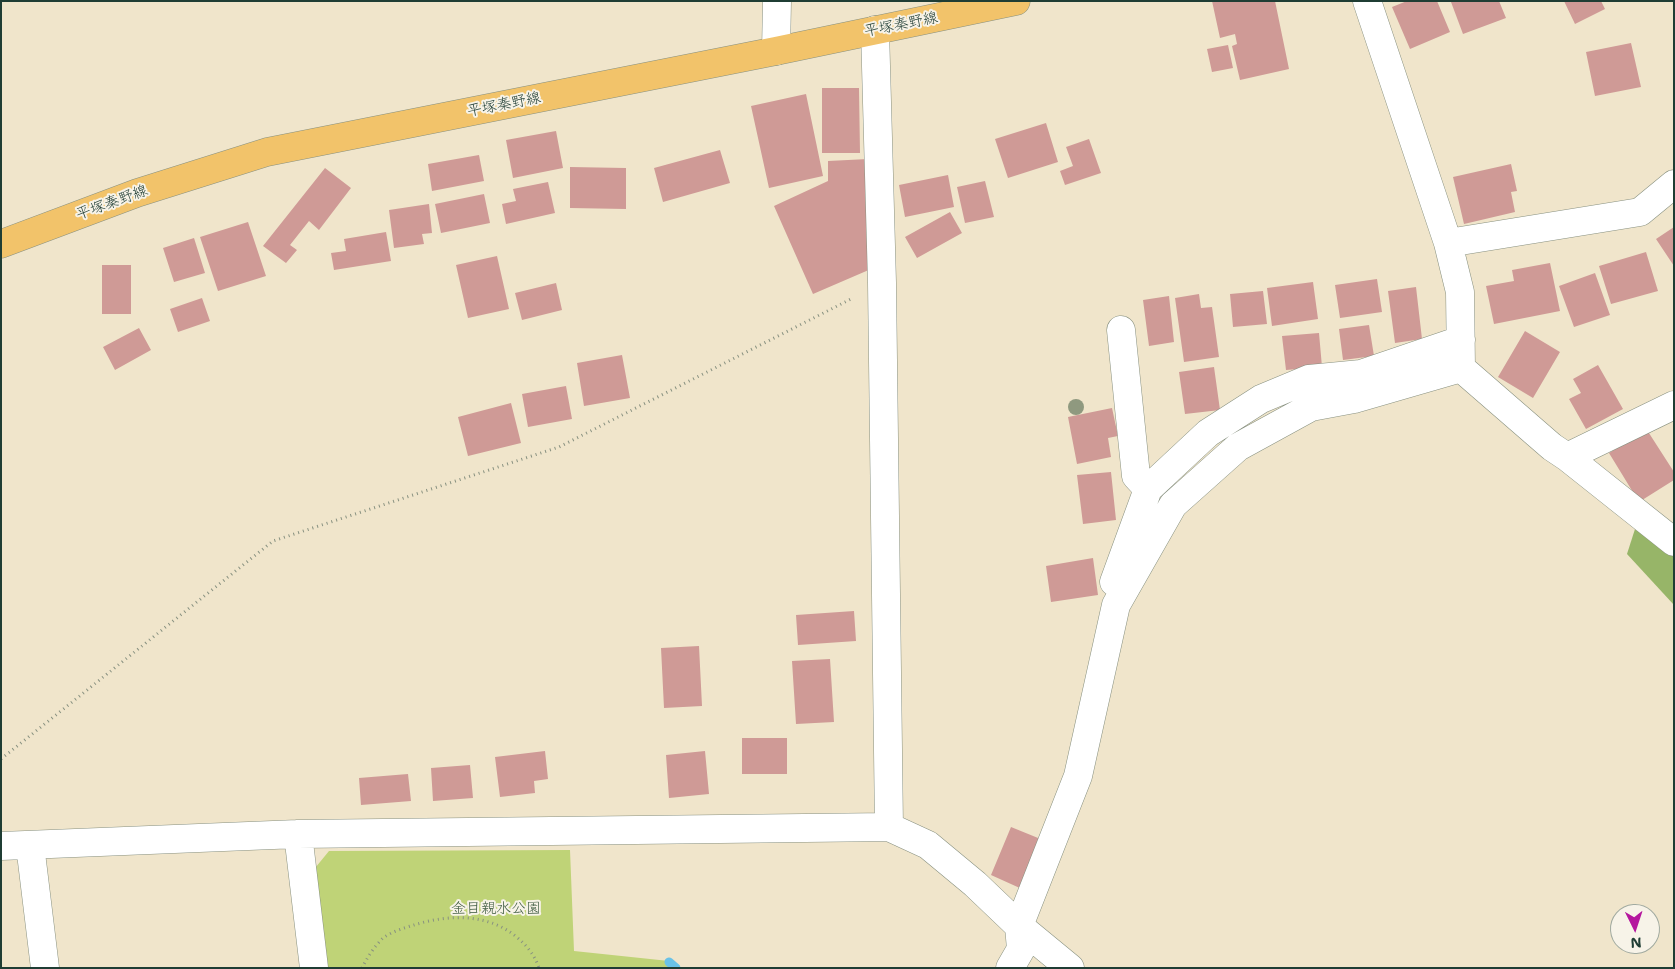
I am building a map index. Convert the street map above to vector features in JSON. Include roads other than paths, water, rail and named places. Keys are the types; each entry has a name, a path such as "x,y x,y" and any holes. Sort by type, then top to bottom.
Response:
{"main road":[{"name":"平塚秦野線","path":"1,244 137,193 267,152 776,51 1016,1"}],"street":[{"path":"776,1 776,51"},
{"path":"1367,1 1448,243 1460,292 1460,368"},
{"path":"875,30 882,283 889,827"},
{"path":"1448,243 1640,212 1674,184"},
{"path":"1120,330 1136,476 1148,489"},
{"path":"1116,605 1110,592 1148,489 1208,433 1261,399 1309,379 1361,374 1461,340"},
{"path":"1460,368 1552,447 1674,542"},
{"path":"1010,968 1021,949 1019,926 1078,776 1116,605 1173,505 1238,447 1311,408 1354,400 1460,368"},
{"path":"1567,457 1674,405"},
{"path":"1,846 298,834 889,827 928,845 975,884 1019,926 1070,968"},
{"path":"298,834 314,968"},
{"path":"30,845 45,968"}],"waterway":[{"path":"669,962 676,968"}],"park label":[{"name":"金目親水公園","path":"496,909"}]}
